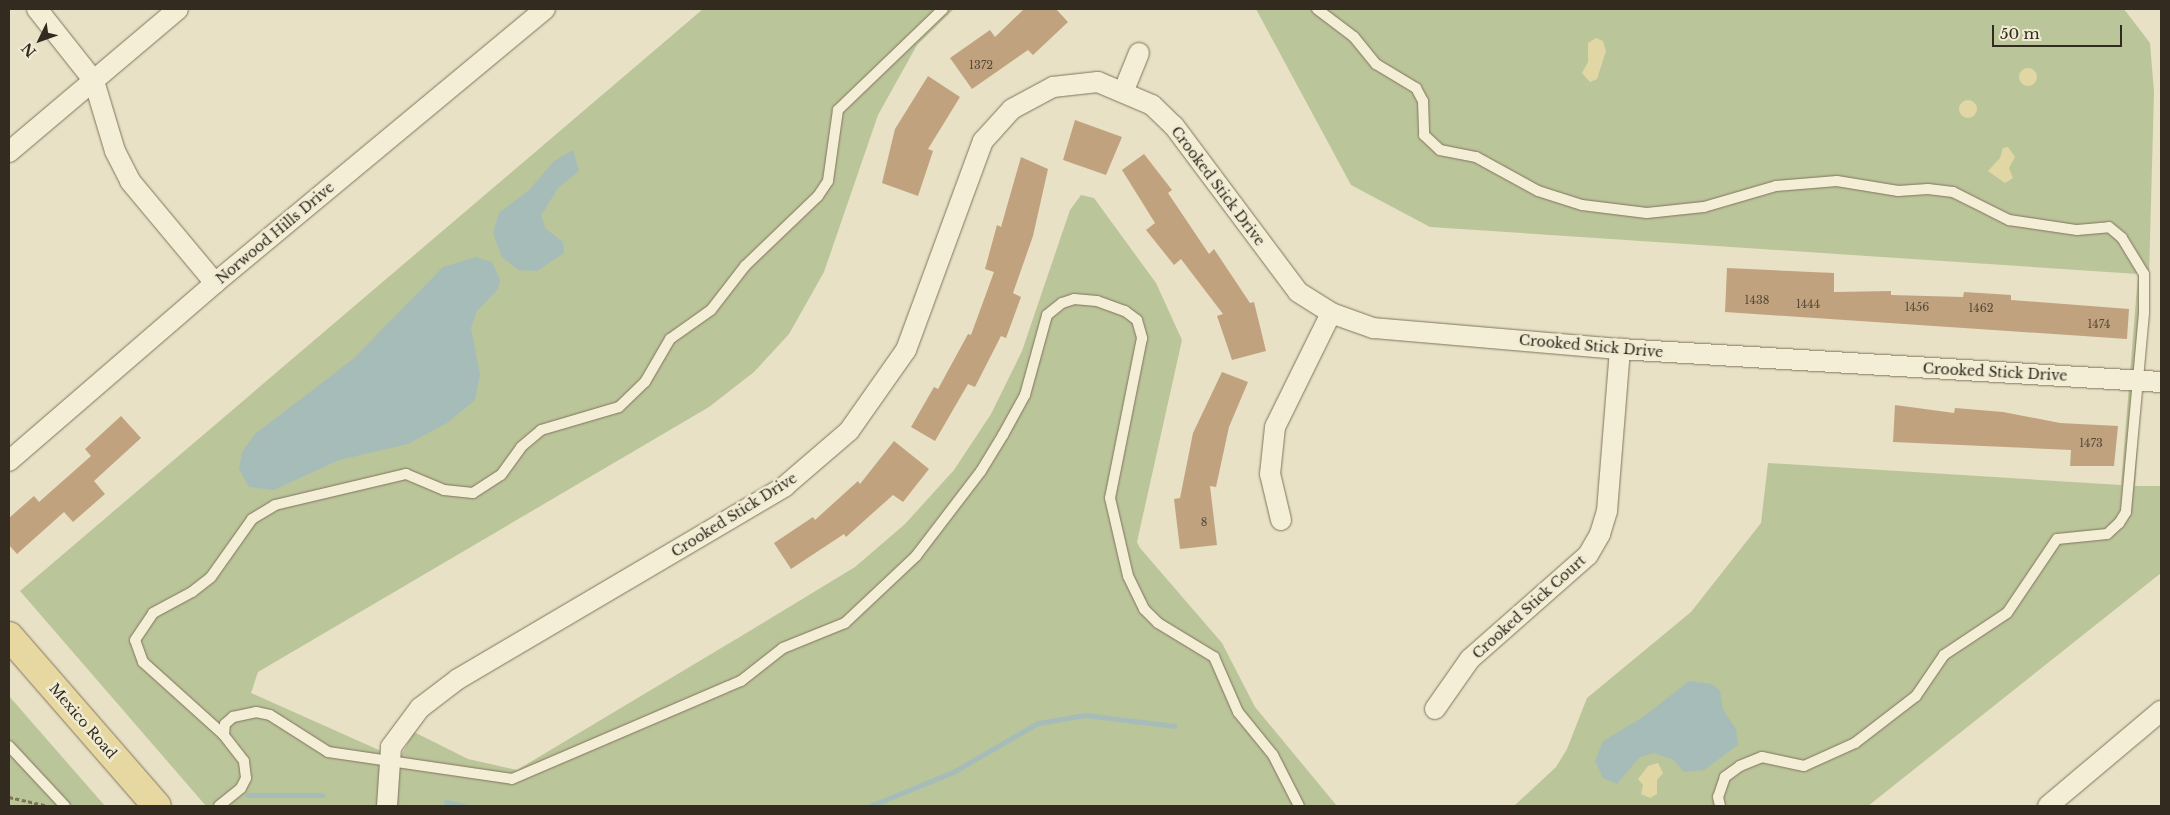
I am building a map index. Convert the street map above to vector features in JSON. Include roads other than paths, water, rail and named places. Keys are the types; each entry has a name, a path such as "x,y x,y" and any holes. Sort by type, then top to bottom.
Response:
{"main road":[{"name":"Mexico Road","path":"9,636 157,806"}],"street":[{"path":"37,9 94,81 120,164 153,213 215,283"},
{"path":"9,152 178,9"},
{"name":"Norwood Hills Drive","path":"9,461 215,283 545,9"},
{"path":"1124,90 1139,53"},
{"name":"Crooked Stick Drive","path":"387,806 391,747 402,728 420,708 458,679 785,486 848,431 906,350 983,142 1012,109 1053,87 1098,82 1124,90 1152,104 1174,126 1298,292 1331,313 1373,328 1620,349 2161,382"},
{"path":"1281,520 1270,474 1275,427 1331,313"},
{"name":"Crooked Stick Court","path":"1435,709 1470,659 1588,555 1600,534 1607,511 1620,349"},
{"path":"2048,806 2161,711"}],"lane":[{"path":"219,806 241,788 246,778 244,761 224,735 143,662 136,640 153,613 192,592 211,576 252,519 275,505 401,474 444,490 474,493 501,475 521,448 540,430 619,407 645,382 670,339 711,310 745,266 818,196 828,181 838,110 944,9"},
{"path":"1316,9 1354,37 1376,64 1416,88 1423,101 1424,134 1440,150 1476,157 1538,191 1582,206 1647,213 1704,207 1776,186 1837,182 1898,192 1928,189 1953,192 2009,220 2077,230 2109,227 2122,238 2144,274 2139,380 2126,512 2119,524 2107,534 2057,540 2007,613 1944,654 1916,696 1855,743 1804,766 1762,757 1740,766 1725,777 1718,797 1720,806"},
{"path":"224,735 225,724 233,717 256,712 270,716 328,752 512,779 712,696 741,681 782,648 845,623 916,556 981,471 1025,395 1042,324 1054,307 1074,299 1097,301 1125,311 1137,320 1142,338 1110,498 1128,576 1144,609 1158,623 1214,658 1238,712 1273,755 1300,806"},
{"path":"9,746 64,806"}],"water":[{"path":"573,150 579,171 558,188 541,216 546,229 563,242 564,253 537,271 518,270 502,257 493,233 499,213 529,190 554,161"},
{"path":"476,257 492,262 500,280 498,289 477,311 471,328 480,374 475,400 447,423 408,444 339,460 274,490 249,487 239,469 242,452 255,434 353,359 443,267"},
{"path":"1689,681 1712,684 1720,690 1723,710 1736,729 1738,745 1704,770 1684,772 1673,760 1654,753 1640,757 1617,784 1603,778 1595,761 1603,741 1643,717"}],"waterway":[{"path":"870,806 953,772 1038,723 1085,715 1174,726"},
{"path":"248,795 322,795"},
{"path":"446,802 465,806"}]}
